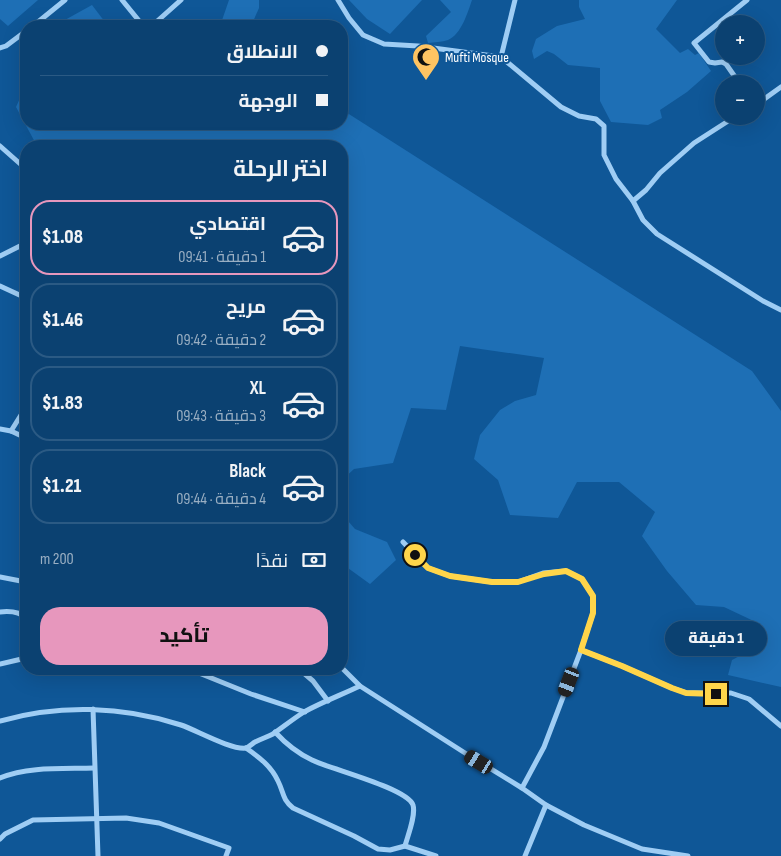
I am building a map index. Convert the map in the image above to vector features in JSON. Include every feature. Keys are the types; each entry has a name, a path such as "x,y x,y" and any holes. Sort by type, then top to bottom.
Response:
{"street":[{"path":"40,20 65,0"},
{"path":"122,0 138,20"},
{"path":"159,20 182,0"},
{"path":"338,0 349,18 363,35 384,44 501,56 561,107 579,116 596,119 604,126 604,155 616,179 643,220 657,234 763,301 781,310"},
{"path":"501,56 515,0"},
{"path":"734,75 726,64 722,62 709,62 694,43 747,0"},
{"path":"0,48 20,36"},
{"path":"765,99 781,87"},
{"path":"632,201 646,190 660,173 694,143 722,125"},
{"path":"0,146 20,164"},
{"path":"0,256 20,246"},
{"path":"0,286 20,295"},
{"path":"11,432 20,417"},
{"path":"0,430 20,436"},
{"path":"403,542 428,568 450,576 492,582 518,582 544,574 566,571 582,579 593,596 593,613 581,650 544,747 522,788"},
{"path":"0,577 20,581"},
{"path":"0,612 8,611 20,615"},
{"path":"581,650 686,693 731,693 749,699 781,726"},
{"path":"0,664 20,659"},
{"path":"348,673 360,686 546,805 584,825 642,849 688,856"},
{"path":"204,675 251,694 305,712"},
{"path":"305,675 328,701"},
{"path":"246,748 305,712 360,686"},
{"path":"93,709 98,856"},
{"path":"0,720 54,710 93,709 129,712 182,725 227,744 246,748 266,762 279,782 286,802 293,808 347,832 378,850 390,850 405,846 436,856"},
{"path":"275,732 298,753 314,761 382,785 408,797 412,802 414,810 405,846"},
{"path":"0,778 14,773 32,771 94,768"},
{"path":"525,856 546,805"},
{"path":"0,839 5,834 33,820 126,818 159,822 229,848 226,856"}],"shaded area":[{"path":"0,0 38,0 8,26 0,19"},
{"path":"229,0 259,0 259,8 254,20 222,20"},
{"path":"349,0 422,0 390,34 367,19"},
{"path":"440,0 472,0 463,23 453,37 446,41 428,43 426,36 451,12"},
{"path":"579,0 677,0 656,29 680,53 688,49 695,55 699,53 711,71 687,92 660,110 662,118 648,125 611,122 600,101 600,68 568,65 547,51 534,59 532,51 536,39 557,26 585,19 579,7"},
{"path":"92,5 103,20 65,20"},
{"path":"20,98 20,114 16,107"},
{"path":"348,113 752,371 781,411 781,687 728,675 732,660 749,651 760,624 724,607 696,605 667,571 642,536 655,512 619,482 577,482 558,518 510,515 498,480 474,459 480,435 500,410 515,401 536,395 544,358 460,346 446,410 411,408 393,463 354,469 348,475 348,140 34,140 28,130 348,130"},
{"path":"348,521 355,529 387,542 396,560 370,584 348,568"}],"place":[{"name":"Mufti Mosque","path":"426,81"}],"route":[{"path":"415,555 428,568 450,576 492,582 518,582 544,574 566,571 582,579 593,596 593,613 581,650 686,693 716,694"}]}
